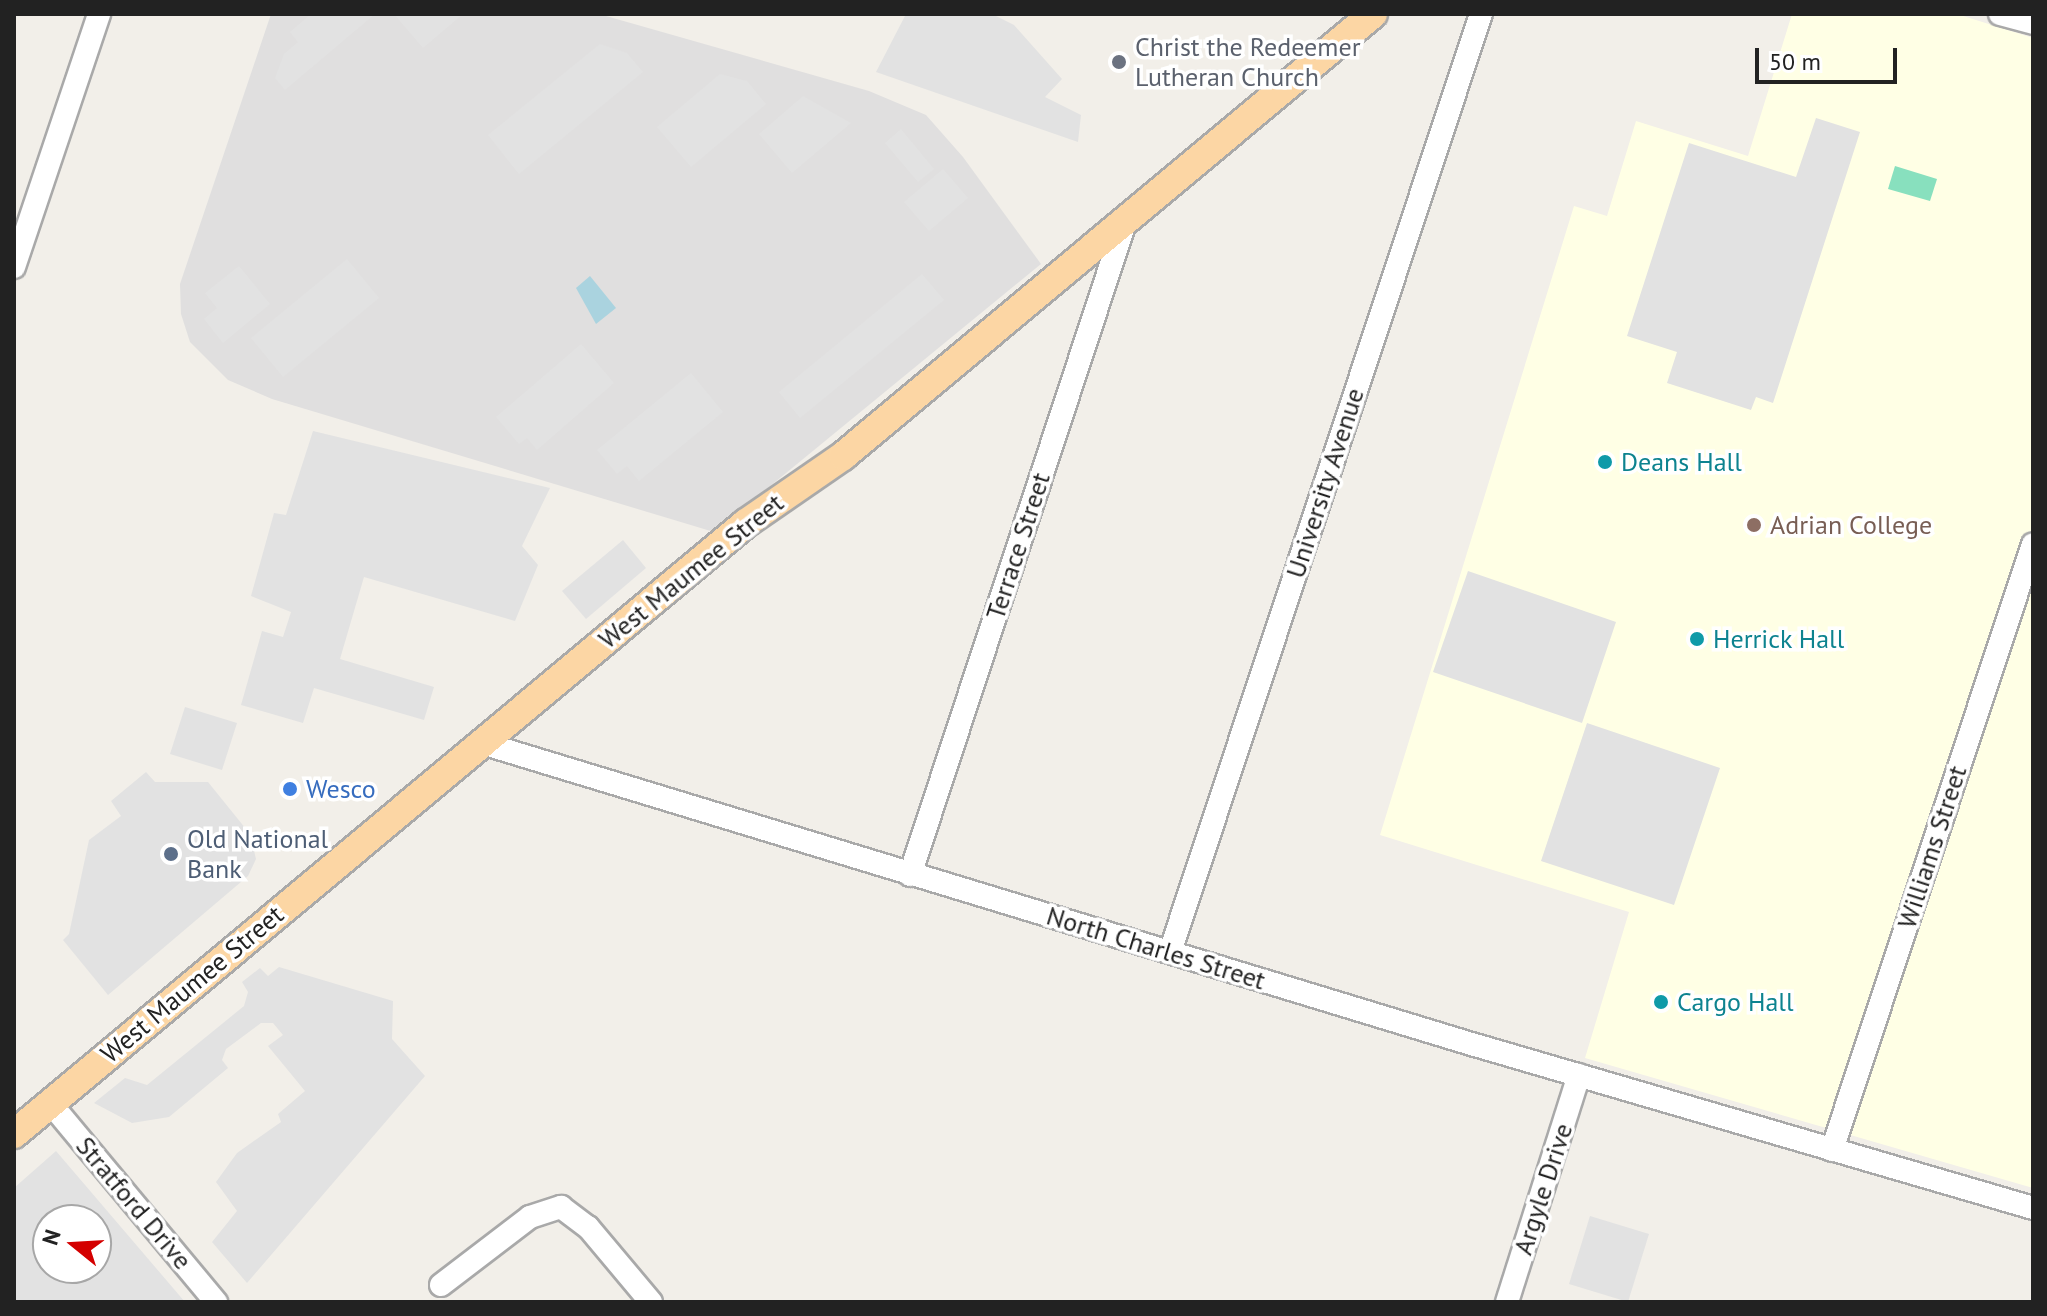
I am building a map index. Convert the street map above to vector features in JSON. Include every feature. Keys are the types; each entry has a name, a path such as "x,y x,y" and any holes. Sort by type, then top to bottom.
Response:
{"main road":[{"name":"West Maumee Street","path":"14,1134 746,523 843,456 1373,14"}],"street":[{"path":"14,267 99,14"},
{"name":"University Avenue","path":"1170,952 1481,14"},
{"path":"2000,14 2033,23"},
{"name":"Terrace Street","path":"910,875 1126,217"},
{"name":"Williams Street","path":"1832,1150 2033,544"},
{"name":"North Charles Street","path":"482,743 910,875 2033,1208"},
{"name":"Argyle Drive","path":"1507,1302 1579,1075"},
{"name":"Stratford Drive","path":"51,1104 216,1302"},
{"path":"441,1285 530,1217 561,1207 588,1227 651,1302"}],"shaded area":[{"path":"271,14 599,14 869,91 926,115 963,157 1041,264 714,532 272,399 228,380 190,342 181,314 180,284"},
{"path":"311,14 375,14 285,90 275,78 284,54 298,42 290,32"},
{"path":"394,14 463,14 423,48"},
{"path":"906,14 992,14 1014,25 1062,79 1045,97 1081,115 1078,142 876,72"},
{"name":"Adrian College","path":"1792,14 1957,14 2033,38 2033,1188 1585,1058 1629,912 1380,835 1574,206 1607,216 1636,121 1748,156"},
{"path":"600,44 627,53 643,72 519,174 488,135"},
{"path":"720,74 747,81 766,104 691,167 657,127"},
{"path":"803,96 851,123 792,173 759,134"},
{"path":"1816,118 1860,132 1773,403 1756,397 1751,410 1667,383 1677,352 1627,336 1689,143 1796,177"},
{"path":"901,129 934,169 918,182 885,143"},
{"path":"943,169 968,198 929,231 904,202"},
{"path":"347,259 379,298 283,377 251,338"},
{"path":"239,266 270,304 223,343 204,319 217,308 205,293"},
{"path":"922,274 944,300 800,418 779,392"},
{"path":"581,344 614,383 537,450 527,438 519,444 496,417"},
{"path":"691,373 723,412 639,481 627,466 617,474 597,450"},
{"path":"313,431 550,488 522,546 538,565 515,621 364,577 340,659 434,687 424,720 314,688 303,723 241,705 262,631 283,637 291,612 251,596 274,513 286,515"},
{"path":"623,540 646,568 586,619 562,591"},
{"path":"1468,571 1616,622 1582,723 1433,672"},
{"path":"185,707 237,723 222,770 170,754"},
{"path":"1587,723 1720,768 1674,905 1541,861"},
{"path":"146,772 155,782 208,782 250,834 256,859 248,876 108,995 63,940 69,934 89,840 121,816 111,801"},
{"path":"279,967 393,1001 392,1039 425,1076 247,1283 212,1242 237,1211 216,1182 237,1153 281,1122 278,1114 305,1091 268,1046 283,1035 273,1023 261,1023 226,1049 222,1060 228,1068 169,1117 132,1123 94,1103 125,1078 147,1085 244,1006 248,992 242,982 260,968 268,976"},
{"path":"56,1151 101,1204 32,1204 32,1284 112,1284 112,1217 185,1302 14,1302 14,1188"},
{"path":"1590,1216 1649,1234 1628,1302 1569,1284"}],"green space":[{"path":"1895,166 1937,179 1930,201 1888,189"}],"water":[{"path":"590,276 616,308 596,324 576,288"}],"place":[{"name":"Christ the Redeemer Lutheran Church","path":"1119,62"},
{"name":"Deans Hall","path":"1605,462"},
{"name":"Adrian College","path":"1754,525"},
{"name":"Herrick Hall","path":"1697,639"},
{"name":"Wesco","path":"290,789"},
{"name":"Old National Bank","path":"171,854"},
{"name":"Cargo Hall","path":"1661,1002"}]}
